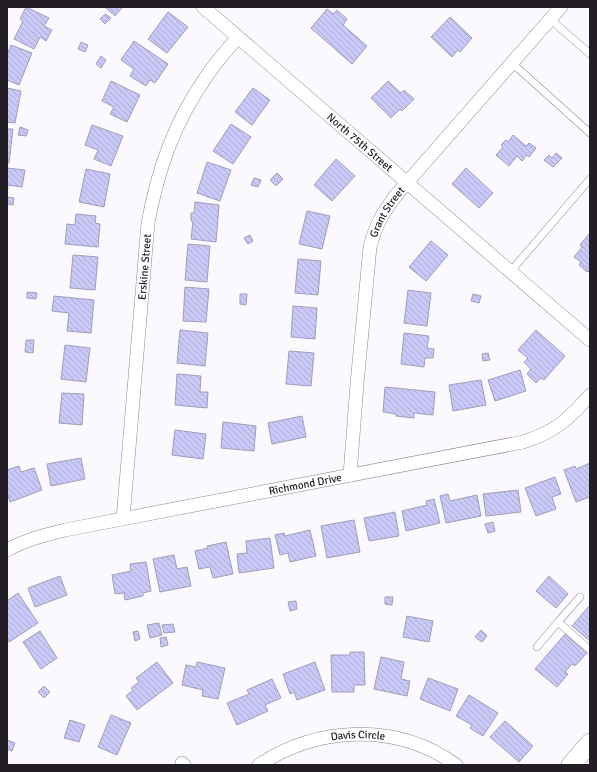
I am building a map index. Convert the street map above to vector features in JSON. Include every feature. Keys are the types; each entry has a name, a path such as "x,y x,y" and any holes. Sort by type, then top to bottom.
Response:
{"main road":[{"path":"571,765 590,744"}],"street":[{"name":"North 75th Street","path":"204,7 590,340"},
{"name":"Grant Street","path":"350,475 370,247 375,228 397,194 561,7"},
{"name":"Erskine Street","path":"123,519 148,223 154,191 167,148 185,110 206,77 238,37"},
{"name":"Richmond Drive","path":"7,550 17,544 58,532 523,442 555,428 569,418 590,395"},
{"name":"Davis Circle","path":"259,765 271,757 309,741 330,736 369,734 404,740 437,754 456,765"}],"lane":[{"path":"550,19 590,54"},
{"path":"512,63 590,133"},
{"path":"511,271 590,179"},
{"path":"537,647 580,597"},
{"path":"558,622 590,650"}],"building":[{"path":"26,7 49,18 44,26 52,30 46,41 40,37 34,49 14,39 23,21 20,19"},
{"path":"106,7 122,7 122,8 115,16"},
{"path":"327,9 333,14 337,10 347,19 343,25 367,46 352,64 311,28"},
{"path":"168,12 188,27 167,53 148,39"},
{"path":"105,14 111,18 105,24 100,19"},
{"path":"450,17 472,38 460,52 458,50 452,57 431,37"},
{"path":"134,41 168,64 155,83 150,80 146,86 130,76 134,69 121,60"},
{"path":"81,42 88,45 85,52 78,49"},
{"path":"11,45 32,53 19,85 7,80 7,55"},
{"path":"101,56 106,60 101,68 96,64"},
{"path":"111,81 140,95 127,122 110,114 114,107 102,101"},
{"path":"388,81 401,93 404,90 414,99 402,111 400,109 391,118 371,98"},
{"path":"7,88 21,91 15,123 7,122"},
{"path":"253,88 270,100 252,125 235,112"},
{"path":"231,124 251,137 233,164 213,151"},
{"path":"92,125 123,136 111,166 94,159 98,150 85,145"},
{"path":"20,127 28,130 26,136 18,135"},
{"path":"7,129 13,129 9,163 7,163"},
{"path":"513,135 526,146 529,143 536,148 529,157 527,155 522,161 517,156 509,166 496,155 503,147 501,145 506,140 508,142"},
{"path":"556,153 562,158 553,167 544,160 549,155 552,158"},
{"path":"336,159 355,176 332,201 314,185"},
{"path":"207,162 231,170 220,201 197,193"},
{"path":"7,168 25,170 22,187 8,185 7,197"},
{"path":"466,168 493,193 479,208 452,184"},
{"path":"86,169 110,174 104,207 79,202"},
{"path":"277,173 283,179 276,186 270,180"},
{"path":"254,178 261,180 258,187 251,185"},
{"path":"7,197 14,198 13,205 7,204"},
{"path":"195,202 219,205 216,242 191,239 193,221 191,221 191,213 194,213"},
{"path":"307,211 330,216 322,249 299,244"},
{"path":"76,214 96,216 95,223 100,224 98,247 65,244 67,224 75,225"},
{"path":"590,233 590,273 579,265 581,262 574,257 582,247 580,245"},
{"path":"250,235 253,241 248,244 244,238"},
{"path":"431,241 448,255 426,281 409,267"},
{"path":"188,244 210,246 207,282 185,280"},
{"path":"73,255 98,257 95,290 70,288"},
{"path":"298,259 321,261 318,295 295,293"},
{"path":"185,287 209,289 206,322 183,321"},
{"path":"408,290 431,293 427,326 404,323"},
{"path":"27,292 37,293 36,299 27,298"},
{"path":"240,294 247,294 246,305 240,304"},
{"path":"473,294 481,296 479,303 471,301"},
{"path":"54,296 94,300 91,333 67,331 69,313 52,311"},
{"path":"293,306 317,308 315,339 291,337"},
{"path":"180,330 208,333 205,366 177,363"},
{"path":"536,330 565,356 544,380 541,378 536,383 527,374 531,369 524,362 528,358 518,350"},
{"path":"404,333 429,336 427,348 434,349 433,358 425,358 424,367 401,364"},
{"path":"26,340 34,340 33,353 25,352"},
{"path":"65,345 90,348 86,382 61,379"},
{"path":"289,351 314,353 311,386 286,384"},
{"path":"488,353 490,360 483,361 482,354"},
{"path":"520,370 526,391 495,401 488,380"},
{"path":"177,374 201,376 200,392 208,392 207,408 175,405"},
{"path":"481,380 486,405 453,411 449,385"},
{"path":"385,387 435,392 433,415 414,413 414,418 396,416 396,414 383,412"},
{"path":"62,393 84,394 82,425 59,423"},
{"path":"302,416 306,437 272,444 268,423"},
{"path":"223,422 256,426 254,451 221,448"},
{"path":"175,430 206,434 203,459 172,455"},
{"path":"81,458 85,479 51,486 47,464"},
{"path":"590,463 590,497 576,502 564,470 575,466 576,469"},
{"path":"19,466 21,472 34,468 42,490 10,502 7,493 7,470"},
{"path":"555,477 561,494 552,497 556,509 536,516 525,488"},
{"path":"518,490 521,512 486,516 483,494"},
{"path":"448,494 450,501 477,495 481,516 446,523 440,496"},
{"path":"434,499 440,523 406,531 402,511 427,505 426,501"},
{"path":"395,512 399,536 369,541 364,518"},
{"path":"354,520 360,552 327,558 321,526"},
{"path":"493,522 495,531 488,533 485,524"},
{"path":"310,530 316,556 290,562 288,553 280,555 275,535 284,533 285,536"},
{"path":"270,538 274,568 239,573 237,554 247,553 246,541"},
{"path":"226,542 233,574 213,578 210,567 199,569 195,551 208,548 207,546"},
{"path":"174,555 177,569 187,567 191,586 160,592 153,559"},
{"path":"146,562 151,591 143,593 143,596 125,600 124,593 115,594 112,575 131,571 130,564"},
{"path":"60,576 67,595 35,607 28,588"},
{"path":"549,576 568,594 556,608 536,591"},
{"path":"18,593 38,623 9,642 7,639 7,601"},
{"path":"385,597 393,597 392,605 385,604"},
{"path":"296,601 297,609 290,611 288,602"},
{"path":"590,605 590,641 572,626"},
{"path":"407,616 433,621 429,642 403,637"},
{"path":"159,623 162,635 150,638 147,625"},
{"path":"173,624 175,632 164,633 162,625"},
{"path":"481,630 487,636 482,642 475,637"},
{"path":"40,631 57,658 41,669 23,642"},
{"path":"138,631 140,639 135,641 133,632"},
{"path":"565,634 587,653 575,666 572,664 565,672 568,674 557,687 535,669"},
{"path":"166,637 168,645 161,647 160,638"},
{"path":"350,652 364,652 365,685 354,685 354,692 332,692 331,655 350,655"},
{"path":"381,657 404,662 401,679 410,681 407,696 374,689"},
{"path":"157,662 173,683 137,710 126,696 133,690 131,688 139,682 136,678"},
{"path":"197,662 225,668 218,699 202,696 203,690 182,685 186,665 196,667"},
{"path":"315,662 325,690 297,700 294,692 290,694 283,674"},
{"path":"428,678 458,689 450,711 420,699"},
{"path":"272,679 281,698 265,705 268,711 237,725 227,703 249,694 247,690"},
{"path":"44,686 50,692 44,698 38,692"},
{"path":"469,695 498,713 483,736 470,728 472,725 456,716"},
{"path":"111,715 131,723 117,755 98,747"},
{"path":"70,720 85,725 79,742 64,738"},
{"path":"505,721 533,746 519,762 490,737"},
{"path":"7,740 15,743 12,751 7,749"}]}
